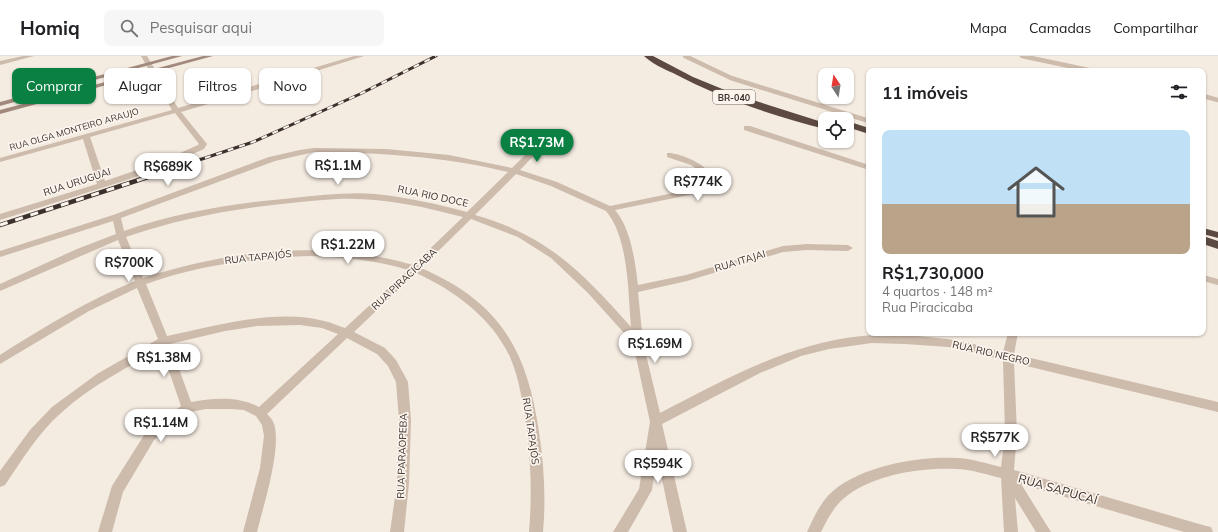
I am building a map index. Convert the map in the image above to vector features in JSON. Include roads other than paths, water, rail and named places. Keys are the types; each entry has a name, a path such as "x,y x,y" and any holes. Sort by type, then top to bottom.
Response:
{"highway":[{"name":"BR-040","path":"648,56 706,87 743,101 818,124"},
{"name":"BR-040","path":"664,56 716,84 818,115"},
{"path":"854,126 866,130"},
{"path":"854,134 866,138"},
{"path":"1206,232 1218,236"},
{"path":"1206,241 1218,245"}],"main road":[{"path":"0,104 179,56"},
{"path":"165,68 210,56"},
{"path":"0,112 104,84"}],"street":[{"path":"0,64 31,56"},
{"path":"144,56 152,68"},
{"name":"RUA OLGA MONTEIRO ARAUJO","path":"0,160 247,91 361,56"},
{"path":"173,104 176,110"},
{"name":"RUA URUGUAI","path":"0,217 102,185 198,149 203,144 176,110"},
{"path":"747,128 866,167"},
{"path":"86,137 102,185"},
{"name":"RUA PIRACICABA","path":"260,414 471,216 544,141"},
{"path":"0,254 116,217 277,158 300,152 340,150 386,151 474,160 516,171 560,186 609,209 616,217 630,256 638,342 680,532"},
{"path":"609,209 696,191 700,187 702,169 694,163 670,155"},
{"name":"RUA RIO DOCE","path":"0,288 121,236 162,222 233,207 327,197 362,196 390,198 433,205 471,216 502,226 539,245 570,268 638,342"},
{"path":"116,217 121,236 164,341 187,408"},
{"name":"RUA ITAJAI","path":"634,289 687,278 760,254 783,249 807,247 848,248"},
{"name":"RUA TAPAJÓS","path":"0,360 70,318 140,282 218,262 265,255 331,253 367,256 416,268 454,288 489,318 501,333 519,366 525,390 537,461 538,518 536,532"},
{"path":"1206,279 1218,282"},
{"name":"RUA PARAOPEBA","path":"0,481 34,434 56,410 101,377 164,341 225,327 282,321 324,324 346,333 381,351 392,363 402,382 405,420 403,483 397,532"},
{"path":"1011,532 1007,474 1011,433 1008,356 1012,336"},
{"name":"RUA RIO NEGRO","path":"656,421 733,382 779,361 819,347 863,340 906,340 949,343 1218,407"},
{"path":"104,532 116,490 150,436 187,408 206,404 232,404 246,406 260,414 268,424 270,436 270,449 250,532"},
{"path":"620,532 645,490 656,421"},
{"name":"RUA SAPUCAÍ","path":"814,532 825,510 838,495 858,482 884,472 919,465 958,463 1007,474 1206,532"},
{"path":"1007,474 1044,532"}],"lane":[{"path":"685,56 731,78 866,120"},
{"path":"1022,56 1079,68"},
{"path":"1206,97 1218,100"}],"railway":[{"path":"151,176 253,142 360,94 436,56"},
{"path":"0,225 151,176"}]}
